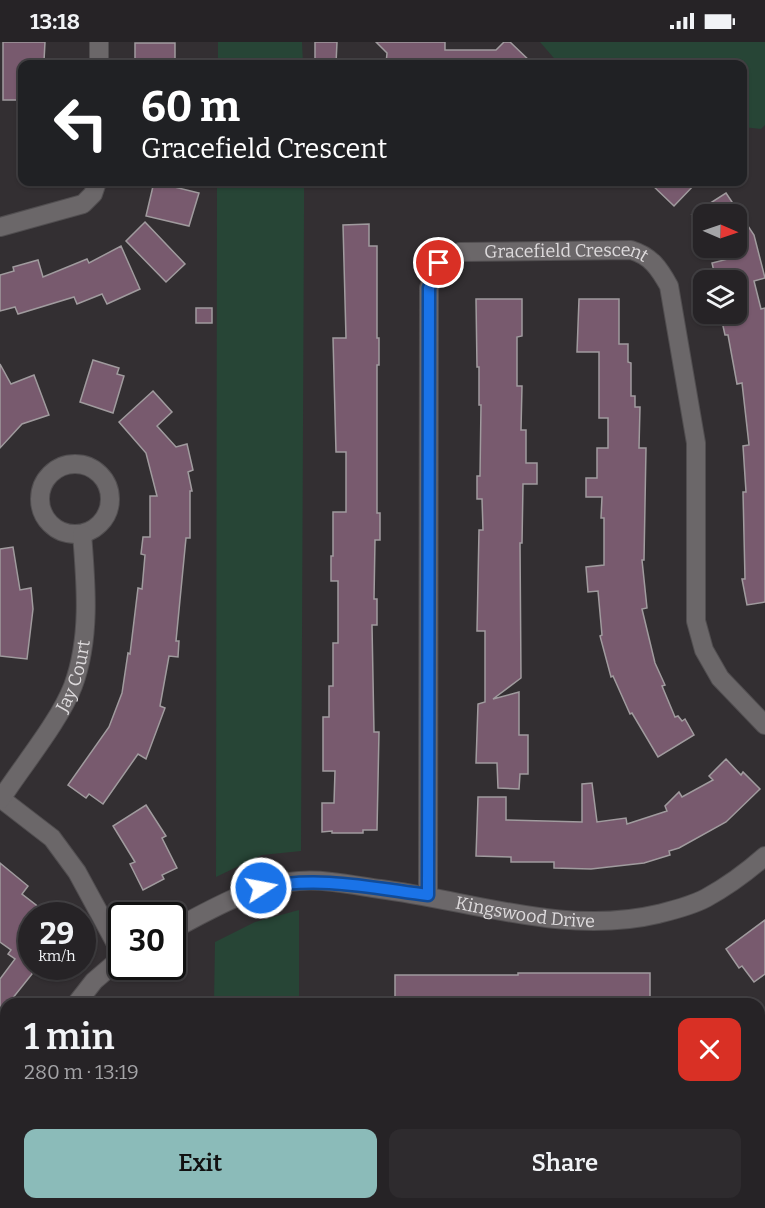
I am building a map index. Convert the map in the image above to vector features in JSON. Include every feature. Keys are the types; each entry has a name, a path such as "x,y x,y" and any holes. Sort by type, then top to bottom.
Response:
{"street":[{"path":"99,42 99,60"},
{"path":"0,227 83,204 93,194 96,186"},
{"name":"Gracefield Crescent","path":"428,895 429,288 439,263 460,252 631,250 642,253 657,265 669,286 696,443 696,621 704,650 720,678 765,725"},
{"name":"Jay Court","path":"0,798 60,712 73,686 81,658 85,625 86,578 82,534"},
{"path":"0,798 52,838 77,872 108,930"},
{"name":"Kingswood Drive","path":"186,923 261,888 300,881 337,883 428,895 565,921 600,922 639,918 675,910 705,898 765,856"},
{"path":"81,998 108,968"}],"green space":[{"path":"218,42 302,42 303,60 218,60"},
{"path":"540,42 765,42 765,125 761,129 747,127 747,60 556,60"},
{"path":"217,186 304,186 301,851 262,855 216,877"},
{"path":"299,910 299,998 214,998 215,942 255,922"}],"building":[{"path":"3,42 45,42 44,60 18,60 18,100 3,100"},
{"path":"315,42 337,42 336,60 315,60"},
{"path":"376,42 445,42 445,50 496,50 504,42 510,42 529,60 386,60 387,53"},
{"path":"135,43 175,43 175,60 135,60"},
{"path":"153,186 170,186 199,193 189,226 146,216"},
{"path":"653,186 693,186 674,206"},
{"path":"726,193 733,204 709,204"},
{"path":"145,222 185,264 166,282 126,241"},
{"path":"369,224 369,246 377,246 377,338 379,338 377,513 380,513 380,540 375,540 374,599 377,599 377,625 372,625 374,732 379,732 377,830 363,830 363,833 332,833 332,831 322,832 322,803 334,803 335,771 323,771 323,717 329,717 329,686 333,686 333,643 338,643 338,581 331,581 333,512 346,512 346,452 336,452 333,338 346,338 343,225"},
{"path":"747,224 754,235 765,278 754,281 761,309 765,308 765,602 747,605 742,579 745,579 743,492 746,492 743,446 749,445 742,383 737,384 728,335 725,335 723,324 747,324 747,270 714,270 712,263 732,258 747,258"},
{"path":"121,246 140,289 107,304 102,294 77,304 74,297 18,314 15,307 0,311 0,275 14,271 13,267 38,260 43,277 87,259 89,263"},
{"path":"476,299 522,299 522,336 517,337 517,386 522,386 521,430 526,430 526,463 537,463 537,484 523,484 522,543 520,543 521,678 493,699 519,692 519,735 528,735 528,774 520,774 519,789 498,788 497,763 476,763 478,704 485,702 485,631 477,631 479,530 483,530 482,499 477,499 477,476 480,476 481,405 479,405 479,367 477,367"},
{"path":"579,299 619,299 619,344 628,344 628,362 631,363 631,396 635,396 635,407 640,407 639,448 646,448 644,560 642,560 647,608 642,609 655,663 665,685 662,686 675,717 678,716 682,721 685,719 694,735 658,757 632,713 630,714 613,676 611,677 600,636 602,635 598,591 588,592 586,567 604,565 604,518 601,518 602,497 586,497 586,478 597,478 597,448 608,448 608,418 599,418 599,352 577,352"},
{"path":"196,308 212,308 212,323 196,323"},
{"path":"93,360 119,368 117,374 124,376 113,413 80,402"},
{"path":"0,364 11,384 34,375 49,415 22,424 0,448"},
{"path":"153,391 172,412 157,426 176,447 187,444 193,470 188,472 192,491 190,491 190,538 186,538 176,641 179,641 178,657 169,656 160,706 165,708 146,759 138,754 103,804 89,794 86,798 68,785 109,727 122,693 128,653 130,654 138,588 142,589 145,555 141,554 143,537 150,537 150,496 157,496 146,453 119,422"},
{"path":"13,547 20,590 31,588 33,609 27,659 0,656 0,549"},
{"path":"726,759 741,775 743,772 760,789 726,822 679,848 669,851 670,855 644,863 591,869 554,868 554,862 511,862 511,857 476,856 478,797 506,797 506,820 582,822 582,784 592,783 597,822 626,818 627,824 667,811 665,806 679,792 682,797 713,780 709,776"},
{"path":"146,805 166,836 162,838 177,868 162,875 164,879 143,890 130,864 135,862 113,826"},
{"path":"0,863 28,886 22,894 32,902 18,902 18,980 27,980 13,998 0,998 0,979 15,959 8,954 11,950 0,942"},
{"path":"765,920 765,974 754,982 742,966 739,968 726,949"},
{"path":"518,973 650,973 650,998 395,998 395,975 518,975"}],"route":[{"path":"261,888 300,881 337,883 428,895 429,288 439,263"}]}
